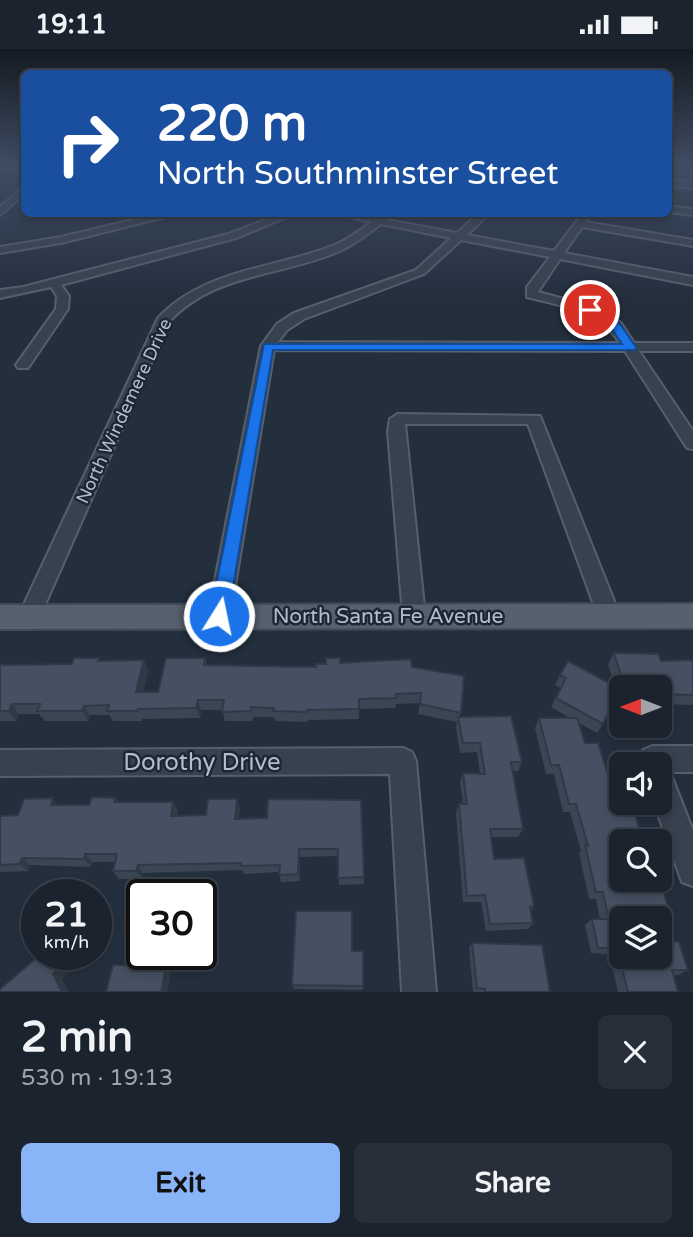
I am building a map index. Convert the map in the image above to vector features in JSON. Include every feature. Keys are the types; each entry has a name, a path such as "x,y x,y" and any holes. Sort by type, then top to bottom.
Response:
{"main road":[{"name":"North Santa Fe Avenue","path":"0,617 693,616"}],"street":[{"path":"672,209 693,212"},
{"path":"0,250 61,240 149,217"},
{"path":"0,294 54,283 254,230 284,217"},
{"path":"384,217 459,237 693,281"},
{"name":"North Windemere Drive","path":"29,617 163,321 172,309 202,290 338,247 384,217"},
{"path":"219,616 268,346 282,327 299,316 420,272 481,217"},
{"path":"693,243 584,219 533,287 531,294 573,304 599,314 621,332 693,444"},
{"path":"23,365 62,309 63,296 54,283"},
{"path":"268,346 693,347"},
{"path":"414,616 396,432 398,419 534,419 609,616"},
{"path":"672,764 693,759"},
{"path":"403,761 419,992"},
{"name":"Dorothy Drive","path":"0,763 403,761"},
{"path":"672,814 693,871"}],"building":[{"path":"614,653 658,654 661,661 693,660 693,695 672,694 672,675 621,675"},
{"path":"74,658 99,658 98,661 144,660 136,692 158,692 166,658 205,658 204,665 316,667 316,664 326,664 326,658 340,658 340,663 411,659 412,667 464,676 461,713 420,704 421,693 396,694 396,698 359,699 359,709 307,712 251,707 251,711 222,712 224,700 198,700 196,708 137,711 107,711 109,705 84,706 82,711 37,711 40,704 12,704 9,711 0,711 0,665 72,664"},
{"path":"568,661 609,683 609,710 603,724 556,698 566,678 560,675"},
{"path":"511,716 522,762 511,762 523,829 490,829 494,859 524,858 534,906 530,907 533,923 490,924 485,895 467,896 459,804 467,804 463,773 485,774 480,743 463,743 458,717"},
{"path":"539,718 577,718 585,743 598,743 609,778 609,815 635,815 640,829 609,829 609,892 664,892 668,906 609,906 609,919 603,892 596,892 585,845 588,846 576,804 569,804 559,765 551,765"},
{"path":"92,797 115,798 114,802 173,802 171,816 206,815 208,799 237,799 235,819 267,818 268,799 361,800 364,877 338,878 338,849 299,849 298,874 279,875 280,865 241,866 241,863 138,865 136,871 113,871 117,854 85,854 84,859 22,858 19,864 0,865 0,816 18,815 24,799 53,798 51,805 89,805"},
{"path":"296,911 352,911 352,951 363,951 363,986 292,985"},
{"path":"592,919 609,919 609,948 598,948"},
{"path":"672,942 679,942 688,970 672,970 678,992 628,992 622,969 672,969"},
{"path":"472,943 542,945 550,992 485,992 485,989 477,988"},
{"path":"113,965 126,965 126,970 165,970 161,992 106,992"},
{"path":"22,970 57,970 53,974 62,992 0,992 0,989"}],"route":[{"path":"219,616 268,346 631,347 616,326 590,310"}]}
